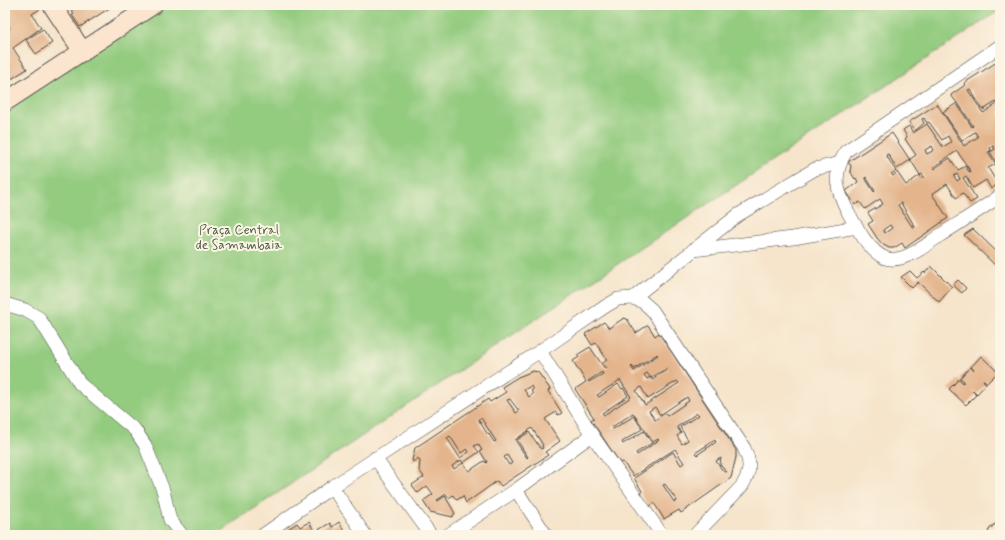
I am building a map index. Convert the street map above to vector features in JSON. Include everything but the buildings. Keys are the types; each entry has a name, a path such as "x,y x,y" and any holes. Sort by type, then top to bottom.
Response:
{"street":[{"path":"52,5 83,52"},
{"path":"5,102 153,5"},
{"path":"1000,46 846,152 840,163 836,176 843,203 857,227 874,251 884,258 891,260 911,255 1000,196"},
{"path":"633,298 738,215 814,170 840,163"},
{"path":"693,250 793,238 857,227"},
{"path":"263,535 375,458 618,299 633,298 643,302 652,310 744,448 749,459 750,468 747,478 742,486 696,535"},
{"path":"5,304 25,310 40,318 80,384 135,430 145,446 163,490 170,520 182,535"},
{"path":"540,351 592,435 662,535"},
{"path":"448,535 516,490 592,435"},
{"path":"375,458 431,535"},
{"path":"332,487 365,535"},
{"path":"516,490 546,535"},
{"path":"997,535 1000,532"}],"green space":[{"name":"Praça Central de Samambaia","path":"137,5 1000,5 1000,10 637,251 215,535 5,535 5,91"}]}
